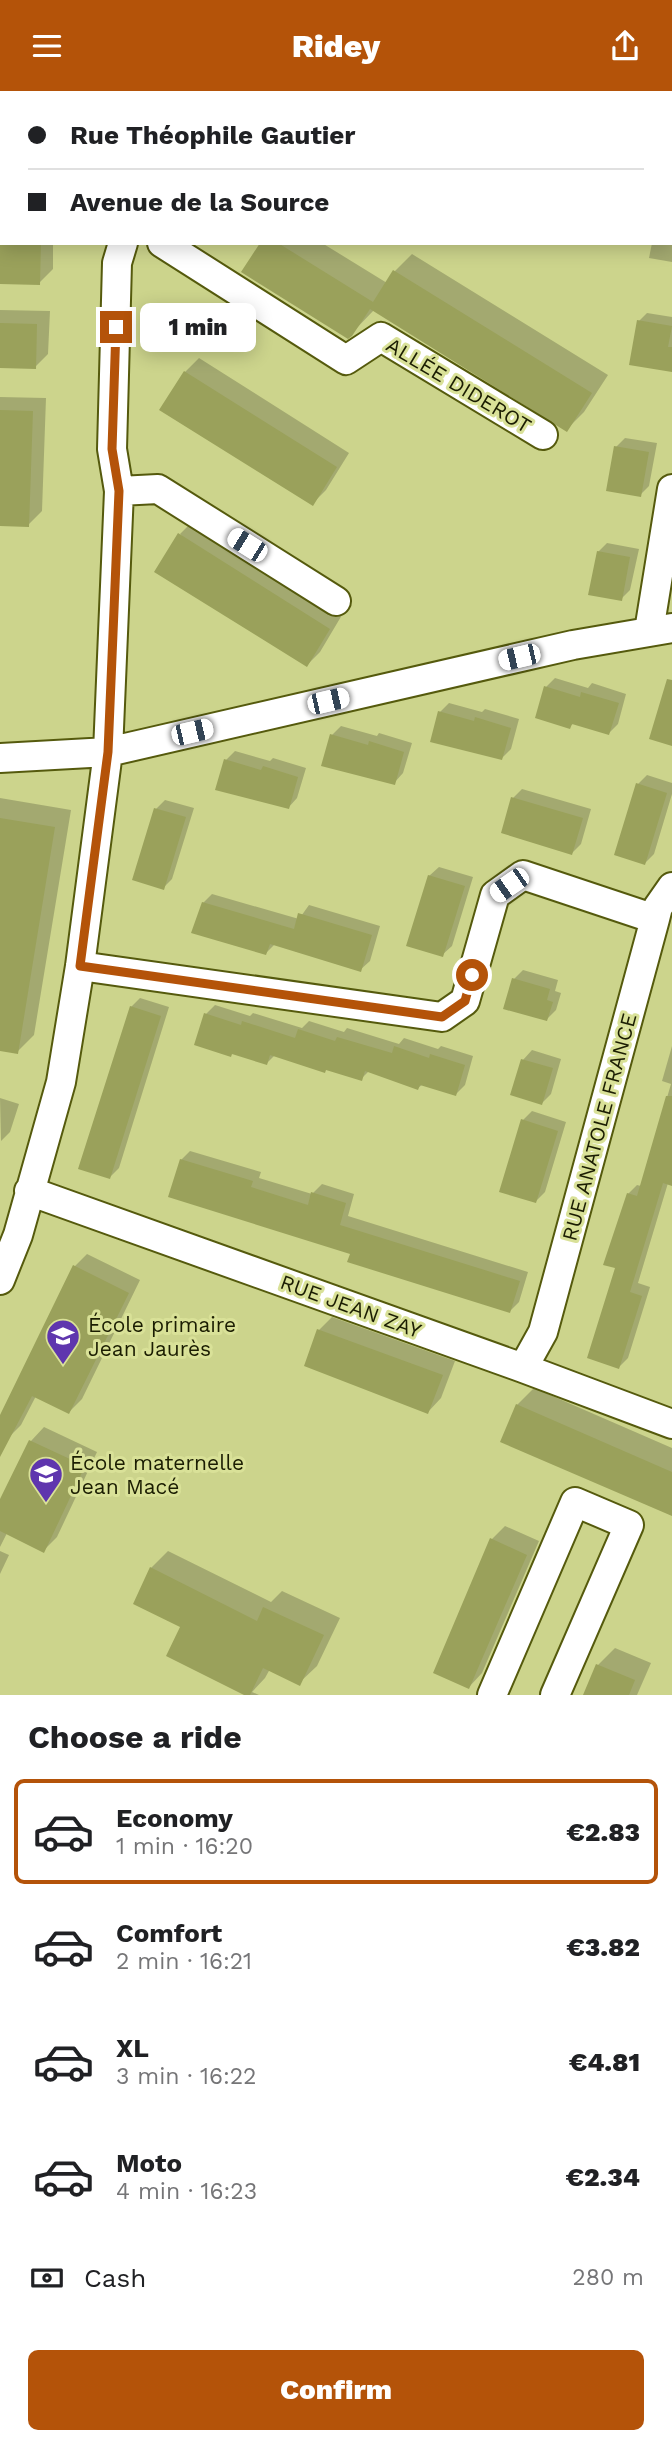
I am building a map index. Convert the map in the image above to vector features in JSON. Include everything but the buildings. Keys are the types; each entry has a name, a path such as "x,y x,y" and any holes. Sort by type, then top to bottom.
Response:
{"street":[{"path":"0,1280 18,1235 61,1082 80,966 108,752 119,491 112,449 117,263 122,245"},
{"name":"ALLÉE DIDEROT","path":"165,245 346,360 381,337 543,435"},
{"path":"119,491 158,489 336,601"},
{"path":"0,758 108,752 573,645 660,630 672,489"},
{"path":"80,966 442,1017 465,1001 495,895 523,875 655,919"},
{"name":"RUE ANATOLE FRANCE","path":"523,1368 544,1332 658,907 672,887"},
{"name":"RUE JEAN ZAY","path":"30,1191 672,1424"},
{"path":"492,1695 575,1502 629,1525 555,1695"}],"place":[{"name":"École primaire Jean Jaurès","path":"63,1366"},
{"name":"École maternelle Jean Macé","path":"46,1504"}],"route":[{"path":"116,327 112,449 119,491 108,752 80,966 442,1017 465,1001 472,975"}]}
